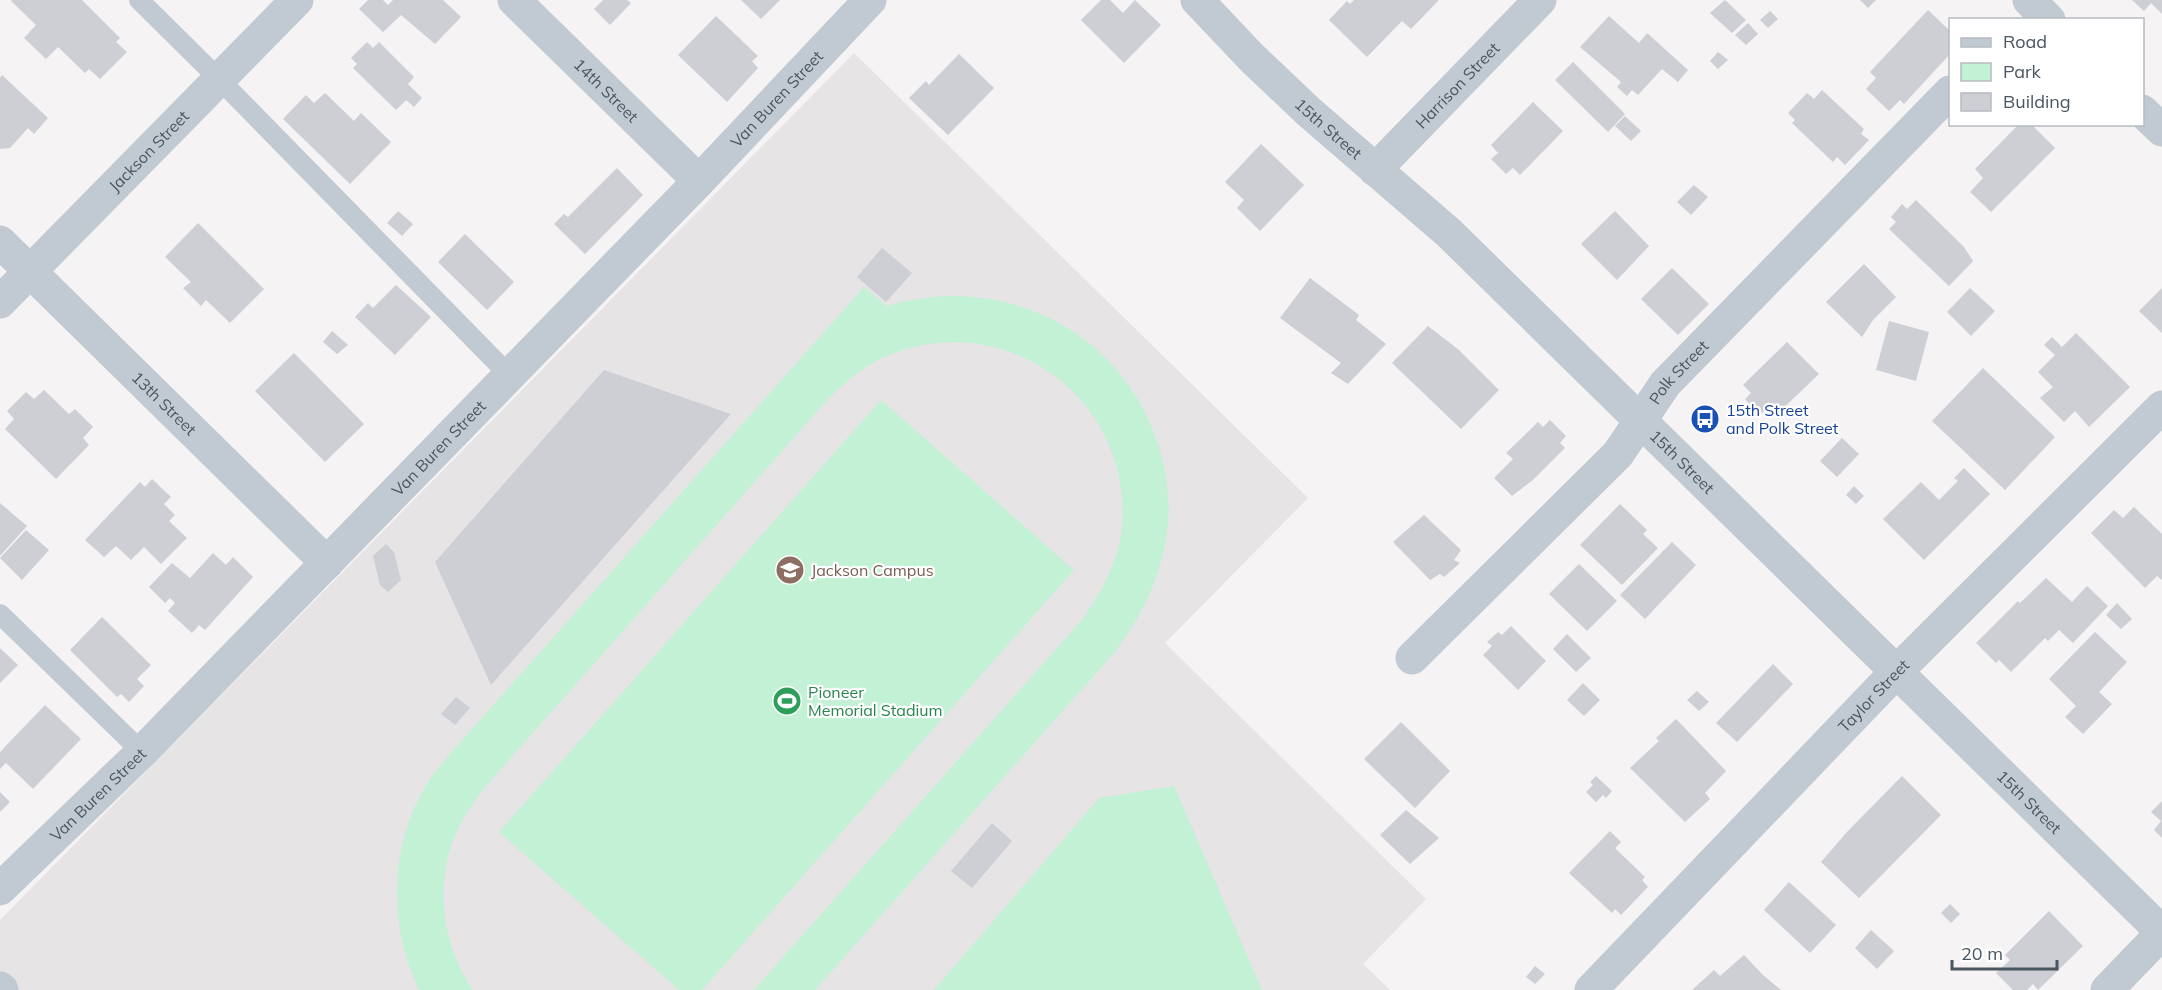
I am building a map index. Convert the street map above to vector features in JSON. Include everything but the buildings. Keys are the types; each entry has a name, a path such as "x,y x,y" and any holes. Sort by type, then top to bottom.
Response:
{"street":[{"name":"Jackson Street","path":"0,302 297,0"},
{"name":"14th Street","path":"514,0 699,181"},
{"name":"Van Buren Street","path":"0,889 142,752 327,563 699,181 870,0"},
{"name":"15th Street","path":"1197,0 1300,104 1449,233 2162,933"},
{"name":"Harrison Street","path":"1375,170 1540,0"},
{"name":"Polk Street","path":"1412,658 1618,454 1665,384 1949,93"},
{"path":"2144,113 2162,130"},
{"name":"13th Street","path":"0,242 327,563"},
{"name":"Taylor Street","path":"1591,990 1897,671 2162,407"},
{"path":"2107,990 2162,933"}],"lane":[{"path":"139,0 510,376"},
{"path":"0,614 142,752"}],"shaded area":[{"name":"Jackson Campus","path":"854,53 1308,498 1165,643 1426,899 1363,964 1390,990 0,990 0,920"}],"green space":[{"path":"864,287 887,306 930,297 973,297 1014,304 1052,320 1087,342 1117,371 1142,406 1159,447 1168,500 1167,532 1160,566 1149,595 1134,624 1115,652 815,990 754,990 1081,621 1099,594 1108,575 1121,536 1123,508 1120,481 1104,434 1083,402 1055,376 1023,357 988,346 950,342 912,347 874,362 828,399 477,797 456,833 449,853 444,893 448,934 462,972 473,990 419,990 401,938 397,883 406,829 416,803 430,779"},
{"path":"881,400 1074,570 702,990 679,990 499,832"},
{"path":"1174,786 1262,990 934,990 1099,798"}],"place":[{"name":"15th Street and Polk Street","path":"1705,419"},
{"name":"Jackson Campus","path":"790,570"},
{"name":"Pioneer Memorial Stadium","path":"787,701"}]}
